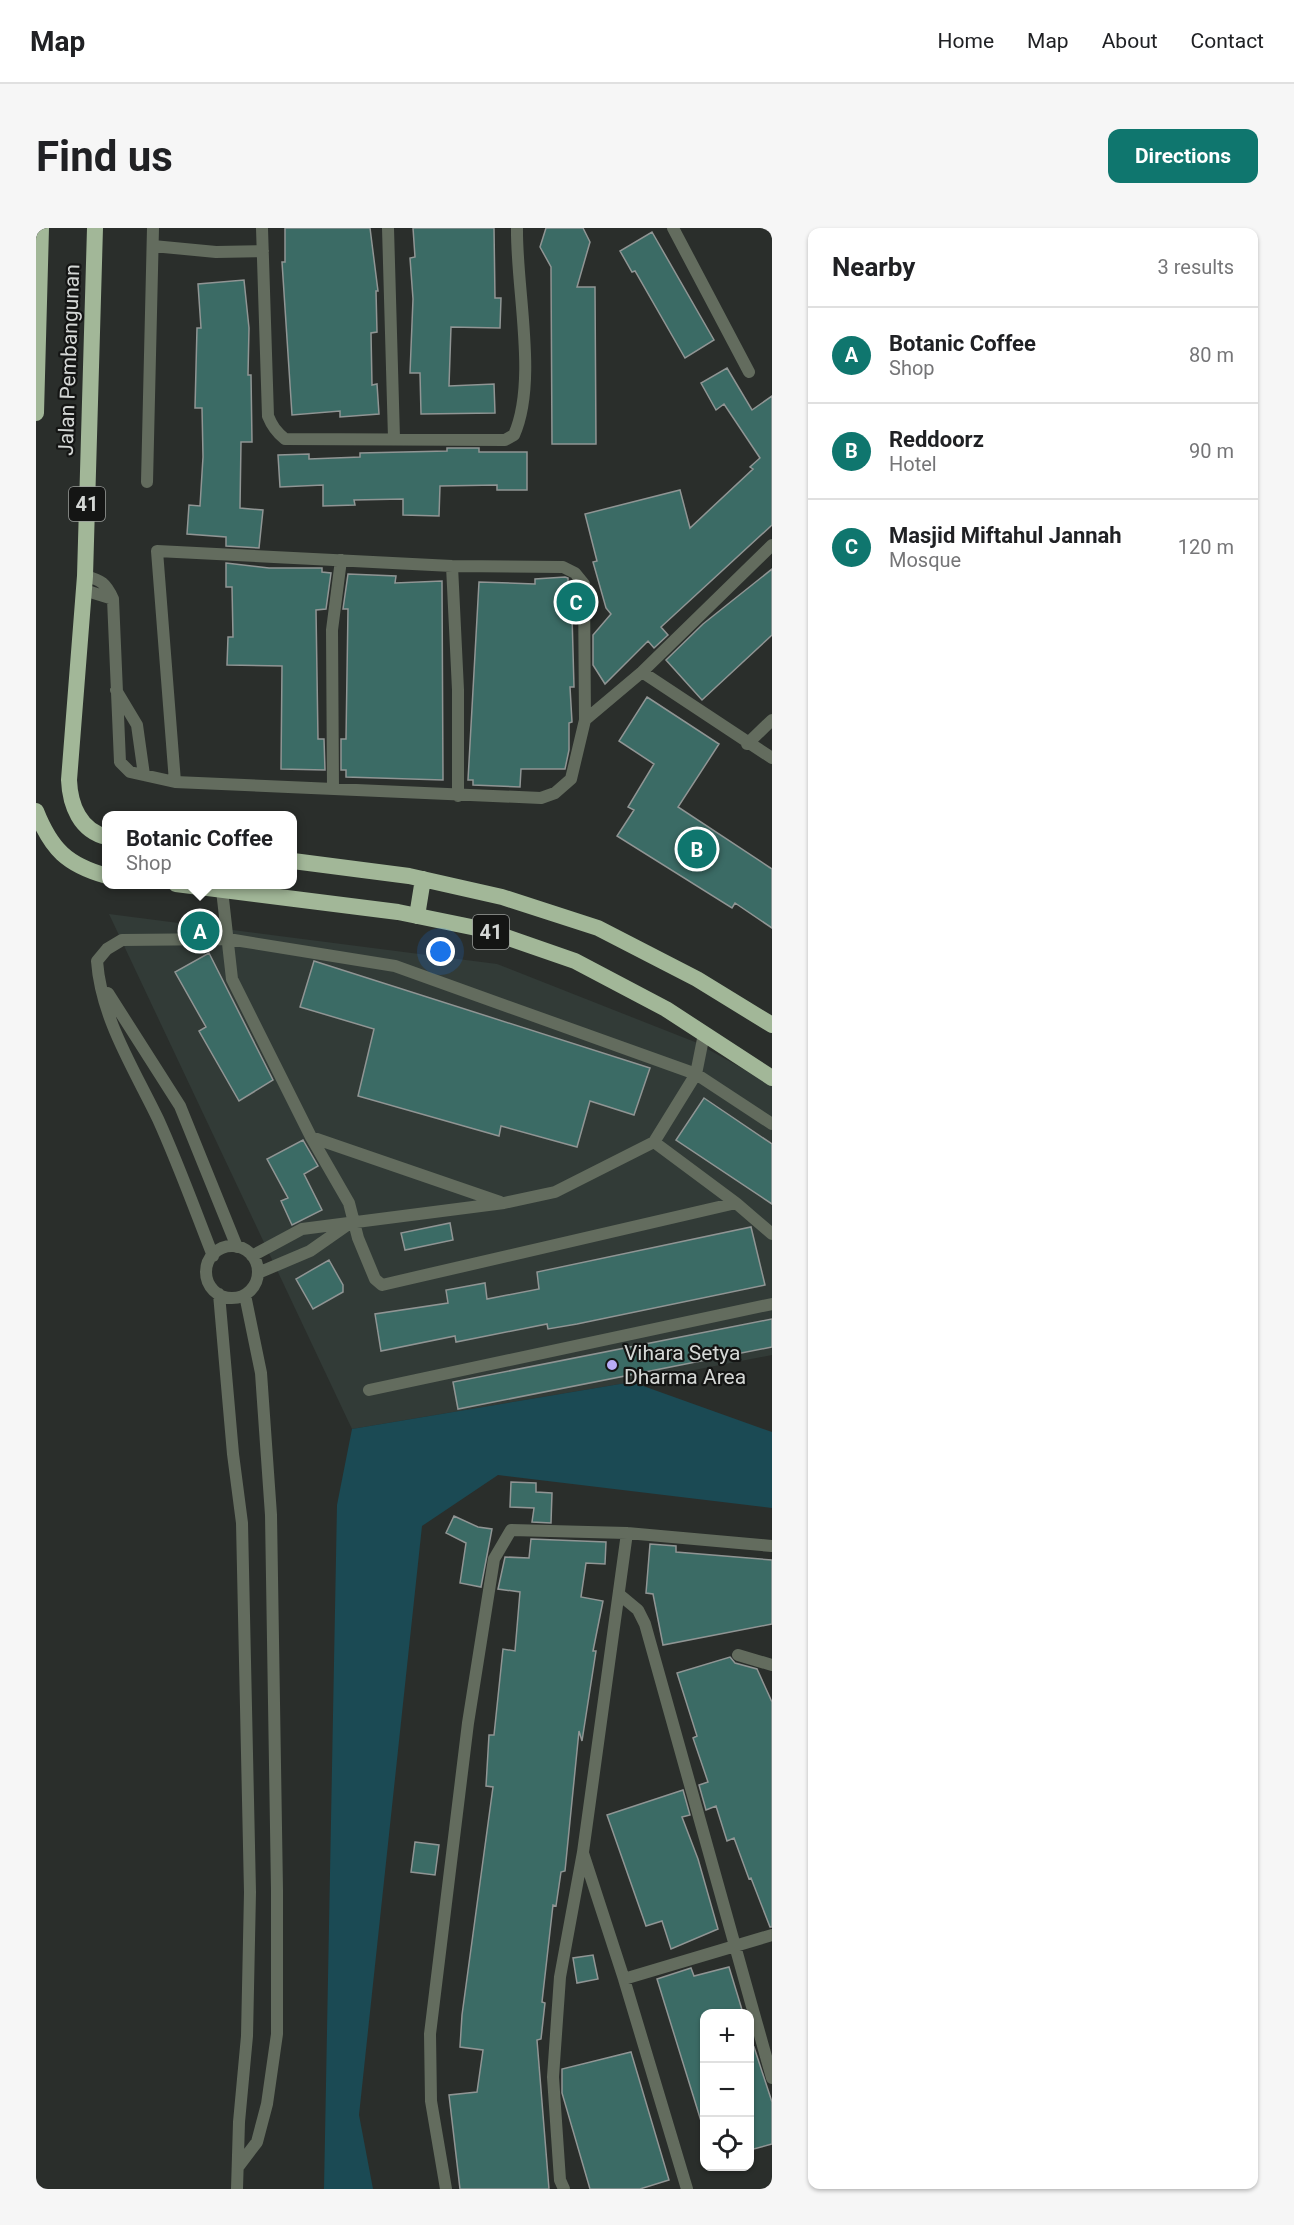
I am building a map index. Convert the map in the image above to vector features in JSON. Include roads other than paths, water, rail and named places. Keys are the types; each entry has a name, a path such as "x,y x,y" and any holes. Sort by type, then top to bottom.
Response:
{"highway":[{"name":"Jalan Pembangunan","path":"36,413 41,228"},
{"name":"Jalan Pembangunan","path":"95,228 84,583 69,797 76,814 87,827 102,834"},
{"path":"36,811 41,837 85,870 102,875"},
{"name":"41","path":"297,862 423,879 502,897 598,928 697,979 772,1025"},
{"path":"417,916 423,879"},
{"name":"41","path":"213,889 417,916 486,930 575,961 666,1009 772,1078"}],"street":[{"path":"147,482 153,228"},
{"path":"262,228 268,416 272,426 285,439 505,440 514,435 522,412 524,355 517,228"},
{"path":"388,228 394,438"},
{"path":"673,228 748,372"},
{"path":"153,246 216,252 263,251"},
{"path":"585,720 642,672 772,545"},
{"path":"84,583 101,580 107,586 112,599 120,762 130,772 175,782 541,798 555,793 571,779 585,720 584,584 575,573 563,567 452,566 157,550 175,782"},
{"path":"333,788 332,630 341,560"},
{"path":"452,566 458,690 458,796"},
{"path":"642,672 747,744 772,758"},
{"path":"115,690 136,725 144,776"},
{"path":"747,744 772,720"},
{"path":"222,890 232,979 311,1137 349,1203 375,1279 382,1285 736,1203"},
{"path":"213,1256 157,1119 122,1051 98,976 97,961 107,949 122,940 228,939 395,966 696,1074 772,1124"},
{"path":"98,976 180,1106 237,1247"},
{"path":"252,1256 302,1229 353,1220 504,1203 555,1192 654,1142 696,1074 704,1034"},
{"path":"311,1137 504,1203"},
{"path":"654,1142 736,1203 772,1234"},
{"path":"258,1273 310,1251 353,1220"},
{"path":"228,1247 237,1247 252,1256 258,1273 256,1281 245,1295 236,1298 219,1294 212,1289 206,1272 213,1256 228,1247"},
{"path":"219,1294 233,1454 242,1523 250,1892 248,2036 238,2122 237,2189"},
{"path":"238,2167 257,2142 267,2104 277,2034 271,1515 261,1373 245,1295"},
{"path":"369,1390 772,1304"},
{"path":"446,2189 431,2101 430,2034 468,1724 494,1559 511,1530 627,1533 772,1546"},
{"path":"564,2189 560,2180 553,2078 560,1977 583,1852 627,1533"},
{"path":"620,1595 638,1610 645,1624 772,2078"},
{"path":"738,1655 772,1665"},
{"path":"583,1852 687,2189"},
{"path":"624,1979 772,1935"}],"water":[{"path":"632,1382 772,1432 772,1508 498,1475 422,1526 359,2115 373,2189 324,2189 337,1505 352,1429"}],"place":[{"name":"Masjid Miftahul Jannah","path":"576,602"},
{"name":"Reddoorz","path":"697,849"},
{"name":"Botanic Coffee","path":"200,931"},
{"name":"Vihara Setya Dharma Area","path":"612,1365"}]}
